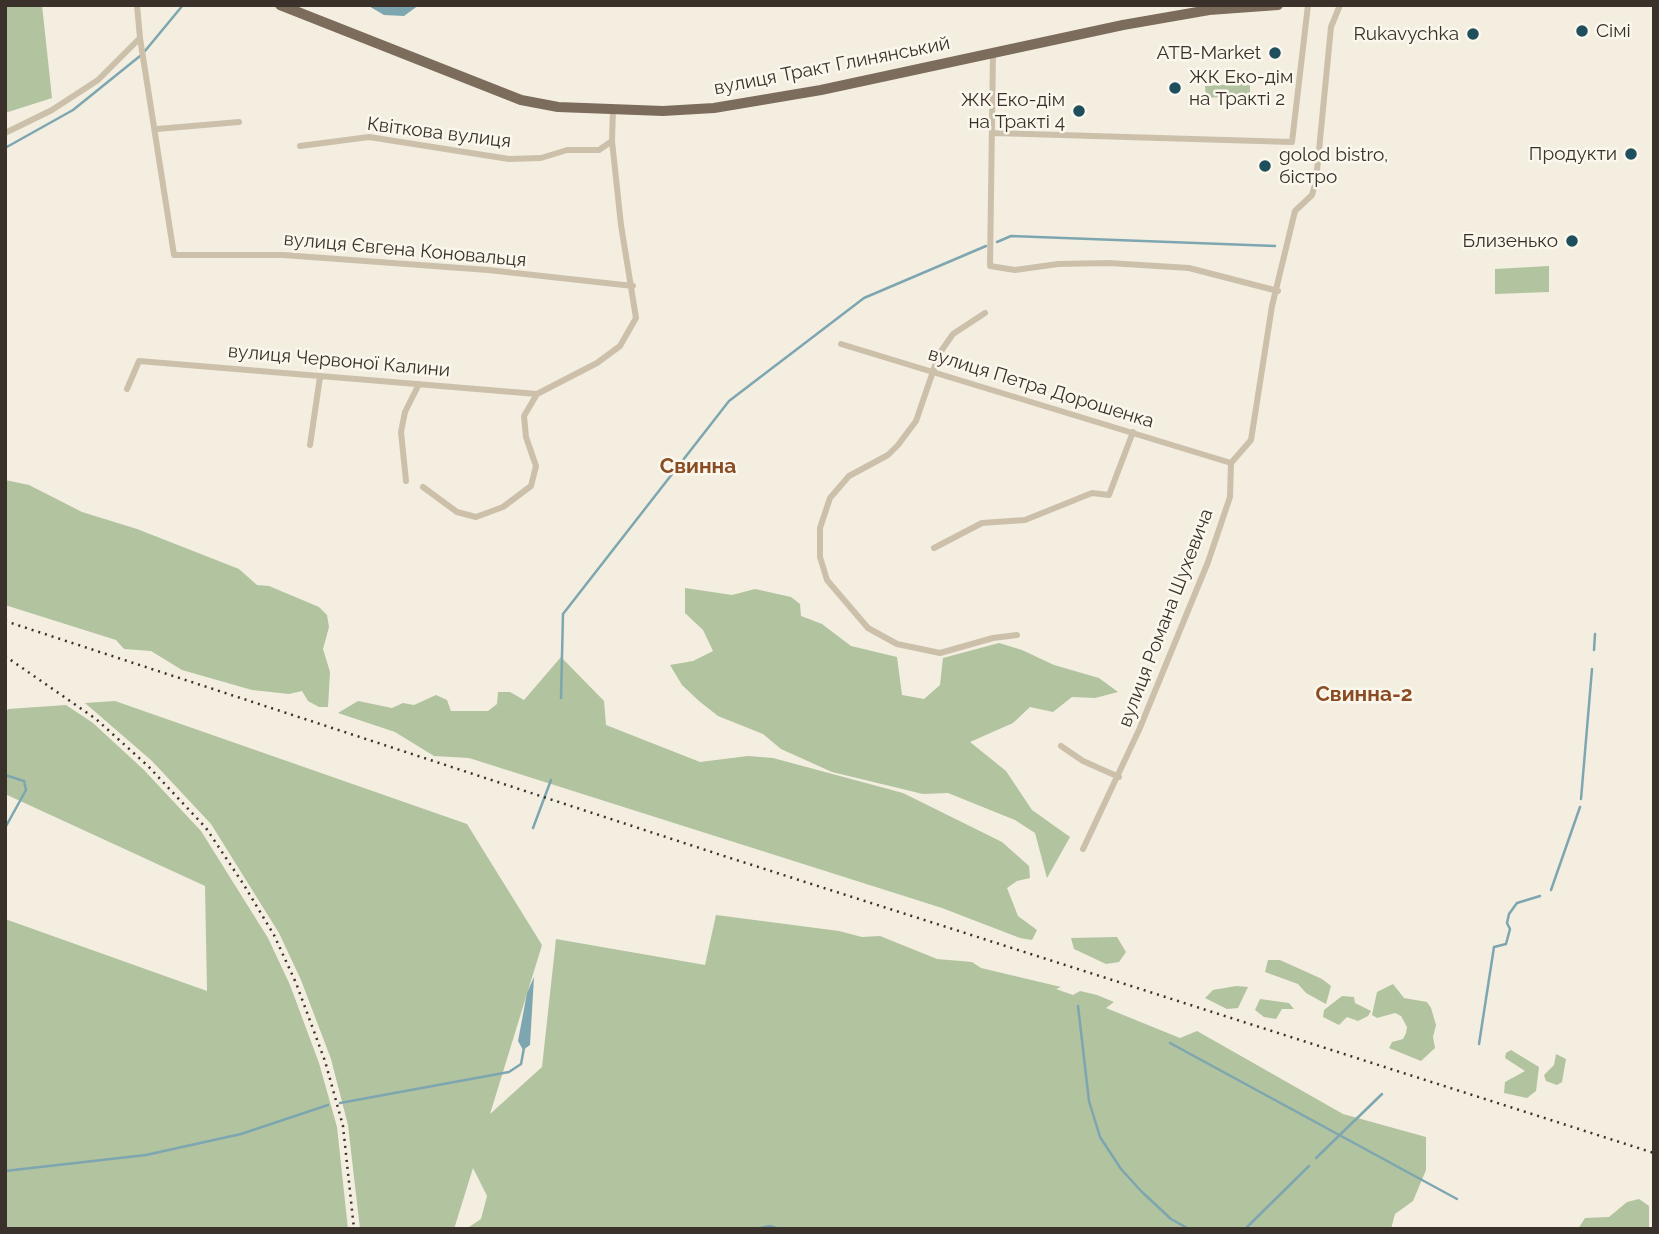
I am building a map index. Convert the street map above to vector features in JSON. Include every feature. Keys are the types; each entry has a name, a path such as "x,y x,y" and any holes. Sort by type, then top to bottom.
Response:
{"main road":[{"name":"вулиця Тракт Глинянський","path":"280,5 522,100 558,107 613,109 714,108 821,90 993,52 1201,12 1278,5"}],"street":[{"path":"137,5 140,38 157,129 239,122"},
{"path":"994,133 1292,142 1308,5"},
{"path":"1231,463 1251,440 1272,306 1278,291 1295,211 1312,195 1316,181 1331,27 1340,5"},
{"path":"5,133 52,110 98,80 140,38"},
{"path":"993,52 994,133 989,227 993,250 990,265 1015,270 1058,264 1109,263 1189,268 1278,291"},
{"path":"423,487 457,512 476,517 503,507 531,486 536,466 526,437 524,416 537,394 597,363 620,346 636,318 621,225 612,141 613,109"},
{"name":"вулиця Євгена Коновальця","path":"157,129 174,255 283,255 488,271 632,286"},
{"name":"Квіткова вулиця","path":"300,146 369,137 509,159 541,158 567,150 599,150 612,141"},
{"path":"985,313 953,334 939,354 916,421 898,445 888,455 849,476 830,498 820,528 820,557 827,580 868,628 897,644 940,653 993,638 1017,635"},
{"name":"вулиця Петра Дорошенка","path":"841,344 1231,463"},
{"name":"вулиця Червоної Калини","path":"127,389 139,361 537,394"},
{"path":"310,445 320,377"},
{"path":"406,481 401,432 405,412 419,384"},
{"path":"934,548 982,523 1025,520 1092,493 1109,495 1133,432"},
{"name":"вулиця Романа Шухевича","path":"1083,849 1119,777 1208,562 1230,496 1231,463"},
{"path":"1060,746 1083,761 1119,777"}],"green space":[{"path":"5,5 42,5 52,98 5,113"},
{"path":"1250,83 1250,95 1206,98 1205,86"},
{"path":"1549,266 1549,292 1495,294 1495,269"},
{"path":"5,480 29,485 82,512 137,529 239,569 257,585 269,586 319,607 327,615 329,627 323,649 330,672 328,707 319,707 308,701 302,691 289,694 252,690 182,670 151,651 124,649 116,640 5,605"},
{"path":"685,588 732,595 755,589 791,597 800,604 801,616 822,624 851,646 897,657 902,695 924,699 940,685 943,658 999,643 1054,665 1099,678 1118,692 1095,698 1072,697 1053,712 1030,707 1013,723 970,742 1006,771 1032,810 1070,837 1047,878 1035,833 1015,820 948,793 923,794 832,772 781,749 763,734 718,716 699,701 682,685 670,665 693,661 713,651 703,630 685,613"},
{"path":"561,657 604,701 606,725 700,762 748,756 773,758 903,793 1002,842 1029,866 1030,878 1017,881 1007,888 1018,916 1037,930 1032,940 1020,938 942,908 469,758 434,756 395,732 338,713 358,701 392,708 403,703 414,705 436,695 447,700 451,711 488,711 497,704 498,692 510,692 524,700"},
{"path":"115,701 467,824 542,945 490,1114 542,1067 556,939 705,965 716,915 839,931 862,937 880,936 937,959 972,962 981,968 1061,987 1056,989 1073,995 1080,991 1097,995 1114,1002 1106,1008 1180,1038 1197,1031 1343,1114 1426,1137 1426,1170 1413,1201 1395,1214 1391,1229 466,1229 481,1219 487,1196 473,1168 454,1229 360,1229 348,1125 331,1059 301,980 279,933 211,824 152,761 85,703"},
{"path":"66,705 93,723 144,770 201,831 268,938 290,985 319,1063 337,1127 348,1229 5,1229 5,919 207,991 205,886 5,794 5,714 8,709"},
{"path":"1117,937 1126,952 1119,962 1106,964 1074,949 1071,938"},
{"path":"1268,960 1280,960 1322,979 1331,986 1326,1004 1306,993 1298,984 1265,972"},
{"path":"1393,984 1404,998 1427,1002 1431,1008 1436,1025 1433,1037 1435,1048 1421,1061 1389,1048 1392,1042 1403,1039 1406,1033 1407,1027 1401,1016 1395,1013 1377,1018 1372,1015 1377,992"},
{"path":"1248,987 1238,1008 1227,1009 1205,998 1213,990"},
{"path":"1342,996 1354,997 1355,1003 1371,1011 1368,1016 1358,1021 1347,1017 1339,1025 1323,1017 1324,1010"},
{"path":"1260,999 1289,1003 1294,1009 1282,1009 1276,1019 1264,1017 1255,1010"},
{"path":"1511,1050 1539,1067 1536,1091 1527,1098 1504,1093 1505,1082 1525,1071 1505,1058 1506,1053"},
{"path":"1556,1054 1566,1059 1562,1082 1557,1085 1546,1081 1544,1075 1554,1065"},
{"path":"1639,1199 1649,1206 1649,1229 1578,1229 1585,1218 1609,1217 1627,1202"}],"water":[{"path":"367,5 419,5 404,16 384,15"},
{"path":"534,977 530,1045 523,1050 518,1041 527,993"}],"waterway":[{"path":"145,51 183,5"},
{"path":"5,148 73,110 140,56"},
{"path":"997,242 1011,236 1275,246"},
{"path":"561,698 563,614 729,401 864,298 986,246"},
{"path":"1594,650 1595,634"},
{"path":"1581,799 1592,669"},
{"path":"5,775 24,781 26,790 5,828"},
{"path":"533,828 551,780"},
{"path":"1551,890 1580,807"},
{"path":"1479,1044 1494,947 1506,944 1510,929 1507,923 1509,914 1517,903 1540,896"},
{"path":"1078,1006 1089,1101 1100,1137 1121,1169 1142,1192 1171,1219 1189,1229"},
{"path":"1170,1043 1457,1199"},
{"path":"340,1103 509,1072 521,1064 524,1048"},
{"path":"1316,1158 1382,1094"},
{"path":"5,1171 146,1155 241,1134 328,1105"},
{"path":"1245,1229 1309,1166"},
{"path":"756,1229 770,1226 779,1229"}],"railway":[{"path":"5,621 727,857 1654,1153"},
{"path":"5,656 96,719 148,766 206,828 244,885 274,935 296,983 325,1061 343,1126 354,1229"}],"place":[{"name":"Сімі","path":"1582,31"},
{"name":"Rukavychka","path":"1473,34"},
{"name":"ATB-Market","path":"1275,53"},
{"name":"ЖК Еко-дім на Тракті 2","path":"1175,88"},
{"name":"ЖК Еко-дім на Тракті 4","path":"1079,111"},
{"name":"Продукти","path":"1631,154"},
{"name":"golod bistro, бістро","path":"1265,166"},
{"name":"Близенько","path":"1572,241"}],"district":[{"name":"Свинна","path":"698,467"},
{"name":"Свинна-2","path":"1364,695"}]}
